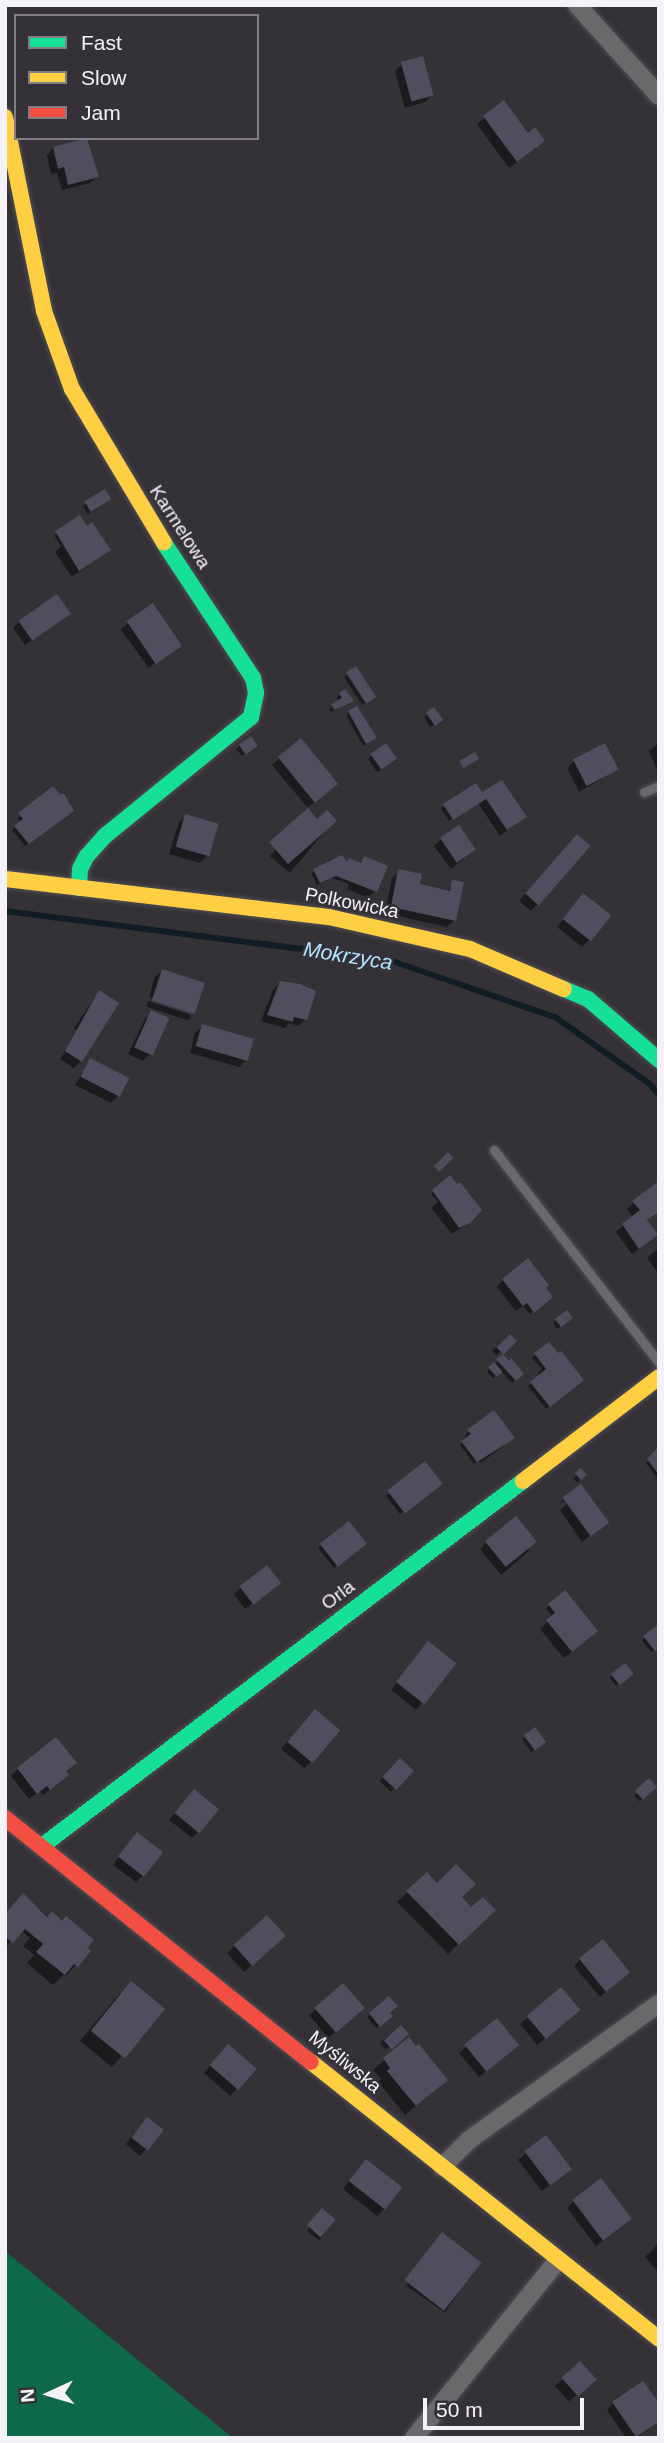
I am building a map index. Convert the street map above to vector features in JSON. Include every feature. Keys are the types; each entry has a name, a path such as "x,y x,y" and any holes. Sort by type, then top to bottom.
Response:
{"street":[{"path":"577,5 659,96"},
{"name":"Karmelowa","path":"5,117 44,311 72,389 137,501 253,678 256,693 251,717 191,763 106,835 86,857 80,869 79,888"},
{"name":"Polkowicka","path":"5,879 329,917 470,949 588,999 659,1060"},
{"name":"Orla","path":"42,1846 659,1377"},
{"name":"Myśliwska","path":"5,1818 659,2339"},
{"path":"442,2167 469,2140 658,2004"},
{"path":"414,2438 558,2260"}],"lane":[{"path":"644,792 659,786"},
{"path":"494,1150 659,1363"}],"green space":[{"path":"5,2251 233,2438 5,2438"}],"building":[{"path":"423,56 434,96 411,102 401,62"},
{"path":"504,100 528,133 535,127 545,141 517,162 483,116"},
{"path":"88,140 99,177 68,185 64,167 58,169 53,147"},
{"path":"105,489 111,499 91,512 84,501"},
{"path":"80,515 87,526 92,522 111,550 79,571 55,531"},
{"path":"57,594 71,614 32,641 18,621"},
{"path":"153,603 182,646 156,664 126,621"},
{"path":"356,666 376,697 366,704 346,673"},
{"path":"345,689 354,701 334,710 331,704 342,698 339,693"},
{"path":"357,706 377,738 366,744 348,711"},
{"path":"434,707 443,720 435,726 426,713"},
{"path":"251,736 258,746 246,754 239,745"},
{"path":"301,738 338,784 315,803 278,757"},
{"path":"386,743 397,759 381,769 370,754"},
{"path":"605,743 619,770 587,786 573,759"},
{"path":"475,752 479,759 463,768 459,761"},
{"path":"502,780 527,817 507,830 486,799 453,820 443,804 476,783 482,792"},
{"path":"53,786 60,794 64,794 74,811 29,844 14,826 23,819 18,813"},
{"path":"308,808 317,819 327,810 337,821 288,864 269,842"},
{"path":"185,814 219,824 209,856 176,847"},
{"path":"459,825 476,850 457,863 440,838"},
{"path":"577,834 591,846 539,905 525,894"},
{"path":"342,855 347,862 349,858 361,863 364,856 388,866 377,892 336,876 320,883 313,869"},
{"path":"398,869 422,874 420,884 450,891 452,880 464,882 456,921 391,907"},
{"path":"583,893 611,915 591,941 563,919"},
{"path":"162,969 205,983 195,1014 152,1000"},
{"path":"280,981 300,984 316,991 307,1020 294,1017 293,1022 267,1015"},
{"path":"99,990 119,1003 82,1062 65,1051"},
{"path":"151,1010 169,1018 153,1056 134,1047"},
{"path":"202,1024 254,1039 248,1061 196,1046"},
{"path":"90,1058 129,1078 120,1097 80,1077"},
{"path":"448,1152 454,1158 440,1172 434,1166"},
{"path":"450,1175 457,1184 460,1182 482,1210 470,1223 459,1228 432,1190"},
{"path":"659,1181 659,1212 647,1220 658,1235 639,1249 622,1224 640,1210 632,1201"},
{"path":"528,1258 549,1285 546,1288 553,1297 534,1313 527,1303 523,1306 502,1279"},
{"path":"567,1310 573,1318 561,1327 555,1319"},
{"path":"510,1334 517,1341 504,1355 497,1347"},
{"path":"549,1342 558,1353 561,1351 584,1380 550,1407 530,1382 546,1369 534,1353"},
{"path":"503,1354 509,1361 511,1358 524,1374 516,1381 496,1359"},
{"path":"494,1362 503,1372 497,1377 488,1367"},
{"path":"494,1410 515,1438 477,1462 461,1441 471,1434 467,1430"},
{"path":"659,1446 659,1475 647,1459"},
{"path":"425,1461 443,1484 405,1513 387,1491"},
{"path":"581,1468 587,1475 581,1480 575,1473"},
{"path":"581,1484 609,1523 591,1536 562,1498"},
{"path":"516,1516 537,1542 506,1567 485,1541"},
{"path":"349,1521 367,1544 338,1567 320,1544"},
{"path":"267,1565 281,1583 254,1605 239,1587"},
{"path":"565,1590 598,1631 572,1652 546,1620 555,1613 548,1604"},
{"path":"659,1624 659,1648 655,1651 643,1636"},
{"path":"428,1641 456,1663 424,1704 396,1682"},
{"path":"625,1663 634,1674 620,1685 611,1674"},
{"path":"315,1709 340,1730 313,1763 287,1742"},
{"path":"535,1727 546,1742 535,1751 524,1735"},
{"path":"56,1737 77,1763 66,1771 69,1775 50,1790 47,1786 37,1794 17,1768"},
{"path":"400,1758 414,1771 396,1790 382,1777"},
{"path":"649,1778 657,1787 643,1800 635,1791"},
{"path":"194,1789 219,1809 199,1833 174,1813"},
{"path":"137,1832 163,1852 144,1877 118,1856"},
{"path":"456,1864 476,1884 462,1897 471,1907 483,1897 496,1910 459,1945 406,1891 427,1872 437,1883"},
{"path":"23,1893 47,1917 52,1911 62,1921 66,1916 94,1940 87,1948 91,1951 78,1967 74,1964 65,1975 36,1952 43,1944 25,1929 13,1943 5,1937 5,1914"},
{"path":"267,1915 286,1936 252,1966 234,1945"},
{"path":"603,1939 630,1972 606,1992 579,1959"},
{"path":"131,1981 165,2009 125,2058 91,2031"},
{"path":"343,1983 365,2008 336,2033 314,2008"},
{"path":"561,1987 580,2010 546,2039 527,2016"},
{"path":"389,1996 398,2006 390,2013 393,2016 380,2027 369,2013"},
{"path":"497,2018 519,2045 486,2072 464,2044"},
{"path":"401,2025 409,2034 392,2049 384,2040"},
{"path":"409,2037 416,2046 419,2044 448,2080 416,2106 387,2071 390,2068 383,2058"},
{"path":"228,2044 257,2069 238,2090 210,2065"},
{"path":"147,2117 164,2130 148,2150 131,2138"},
{"path":"546,2135 572,2169 550,2186 524,2151"},
{"path":"366,2159 402,2187 385,2209 349,2181"},
{"path":"601,2178 632,2219 603,2240 572,2200"},
{"path":"322,2208 336,2220 320,2237 307,2225"},
{"path":"442,2232 481,2263 444,2311 404,2280"},
{"path":"580,2361 597,2380 578,2396 561,2378"},
{"path":"643,2381 659,2403 659,2422 636,2437 612,2402"}],"waterway":[{"name":"Mokrzyca","path":"5,911 389,960 555,1017 650,1084 659,1095"}],"traffic: fast":[{"path":"79,888 80,869 86,857 106,835 251,717 256,693 253,678 164,543"},
{"path":"564,989 588,999 659,1060"},
{"path":"42,1846 523,1481"}],"traffic: slow":[{"path":"5,117 44,311 72,389 164,543"},
{"path":"5,879 329,917 470,949 564,989"},
{"path":"523,1481 659,1377"},
{"path":"311,2062 659,2339"}],"traffic: jam":[{"path":"5,1818 311,2062"}]}
